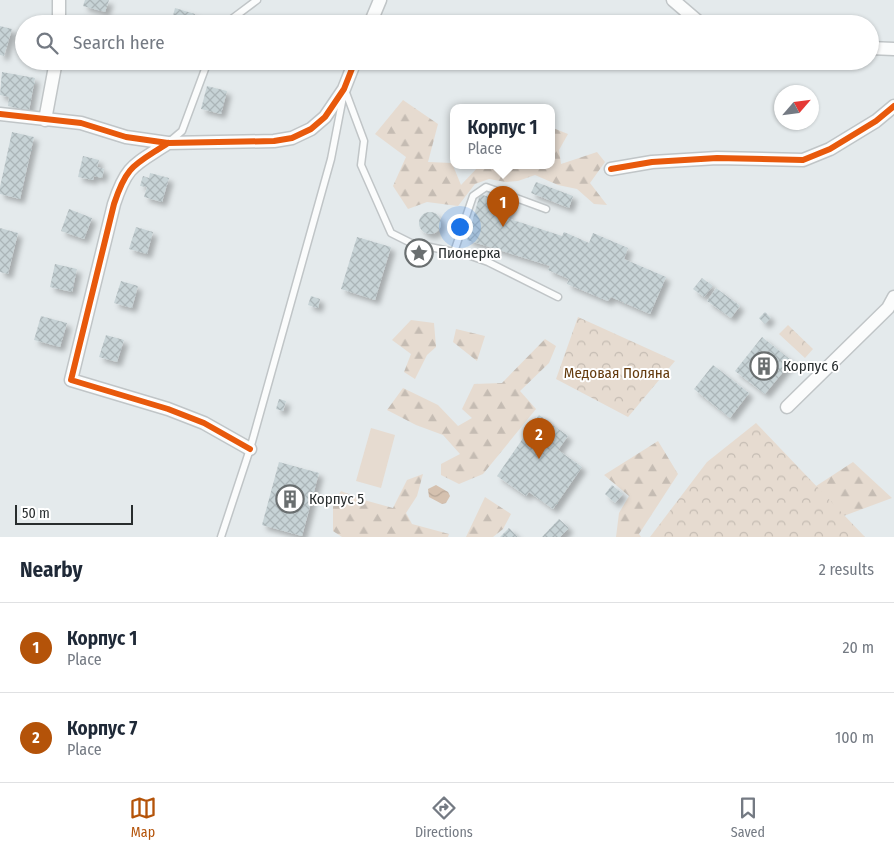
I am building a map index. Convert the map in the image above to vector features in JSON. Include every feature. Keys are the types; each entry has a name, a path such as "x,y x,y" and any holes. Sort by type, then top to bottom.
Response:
{"street":[{"path":"59,0 60,15"},
{"path":"374,15 380,0"},
{"path":"673,0 690,15"},
{"path":"879,48 894,49"},
{"path":"45,120 54,70"},
{"path":"0,114 81,123 126,137 168,143 274,141 292,138 311,129 325,117 344,89 351,70"},
{"path":"611,169 652,162 717,158 803,160 830,149 876,121 894,106"},
{"path":"168,143 130,168 120,183 71,380 168,409 204,423 250,449"},
{"path":"788,408 888,308 894,297"}],"lane":[{"path":"237,15 257,0"},
{"path":"168,143 182,131 205,70"},
{"path":"344,89 364,141 361,165 391,233 411,243 468,255 488,262 558,297"},
{"path":"220,537 250,449 331,159 344,89"},
{"path":"454,252 473,196 486,187 546,209"}],"green space":[{"path":"403,100 438,124 428,162 450,163 450,169 454,169 461,185 476,169 555,169 555,129 568,134 559,150 561,164 597,152 605,162 590,183 607,205 594,204 577,189 558,185 535,175 518,181 506,182 489,179 475,184 458,206 427,202 408,209 393,186 406,157 375,134"},
{"name":"Медовая Поляна","path":"578,317 675,361 628,417 556,379"},
{"path":"411,320 434,323 436,347 427,355 415,379 404,372 411,354 392,340"},
{"path":"788,325 813,349 805,358 779,334"},
{"path":"456,329 485,336 477,361 453,342"},
{"path":"545,339 556,346 549,363 520,391 536,409 483,474 459,484 441,475 441,464 460,454 443,435 416,425 387,410 403,388 438,405 458,426 472,418 462,409 474,384 502,383"},
{"path":"756,423 865,537 650,537 707,462"},
{"path":"371,428 395,435 381,488 356,481"},
{"path":"658,441 678,474 639,534 641,537 616,537 619,513 629,496 604,475"},
{"path":"853,462 892,498 787,537 699,537 810,490"},
{"path":"423,474 417,496 406,513 412,524 449,534 448,537 342,537 333,531 333,503 341,491 393,508 407,480"},
{"path":"485,497 511,514 503,529 493,537 466,537"}],"water":[{"path":"436,485 448,492 450,496 446,503 442,504 429,497 428,489"}],"building":[{"path":"85,0 109,0 105,12 83,6"},
{"path":"175,8 195,14 195,15 173,15"},
{"path":"0,26 12,29 4,56 0,55"},
{"path":"2,72 35,78 29,111 8,106 9,97 0,95"},
{"path":"207,86 227,91 221,114 201,109"},
{"path":"12,132 34,137 20,199 0,194"},
{"path":"83,156 99,160 97,167 104,169 102,178 94,176 93,180 78,177"},
{"path":"150,173 169,178 162,202 144,197 147,187 140,186 143,176 149,178"},
{"path":"536,182 573,196 569,208 531,193"},
{"path":"480,194 512,205 507,218 562,236 564,232 589,243 593,233 628,248 624,259 666,277 650,314 611,297 608,301 567,284 569,279 548,270 550,266 467,240"},
{"path":"69,209 92,218 84,239 61,231"},
{"path":"430,212 438,215 441,223 438,231 430,234 422,231 419,223 422,215"},
{"path":"136,227 153,232 147,254 129,249"},
{"path":"0,228 18,233 8,274 0,272"},
{"path":"357,237 391,247 375,300 341,289"},
{"path":"55,264 77,269 72,292 50,287"},
{"path":"702,278 713,286 704,297 693,289"},
{"path":"121,281 138,286 132,308 114,303"},
{"path":"716,288 740,306 731,318 707,301"},
{"path":"311,296 320,299 318,308 308,305"},
{"path":"765,312 771,318 765,324 759,318"},
{"path":"41,316 67,323 60,347 34,340"},
{"path":"106,335 124,340 117,362 99,357"},
{"name":"Корпус 6","path":"762,337 792,361 765,394 735,371"},
{"path":"713,365 749,393 730,418 694,389"},
{"path":"279,399 286,401 283,411 276,409"},
{"path":"539,415 568,436 558,450 582,467 553,509 529,492 526,496 497,476"},
{"name":"Корпус 5","path":"279,462 319,473 302,536 262,525"},
{"path":"612,485 623,494 615,503 605,494"},
{"path":"559,519 569,528 560,537 542,537"},
{"path":"509,528 518,537 500,537"}],"cycle path":[{"path":"0,114 81,123 126,137 168,143 274,141 292,138 311,129 325,117 344,89 351,70"},
{"path":"611,169 652,162 717,158 803,160 830,149 876,121 894,106"},
{"path":"168,143 140,161 123,181 114,204 71,380 168,409 204,423 250,449"}],"place":[{"name":"Корпус 1","path":"503,227"},
{"name":"Пионерка","path":"419,253"},
{"name":"Корпус 6","path":"764,366"},
{"name":"Корпус 7","path":"539,459"},
{"name":"Корпус 5","path":"290,499"}]}
